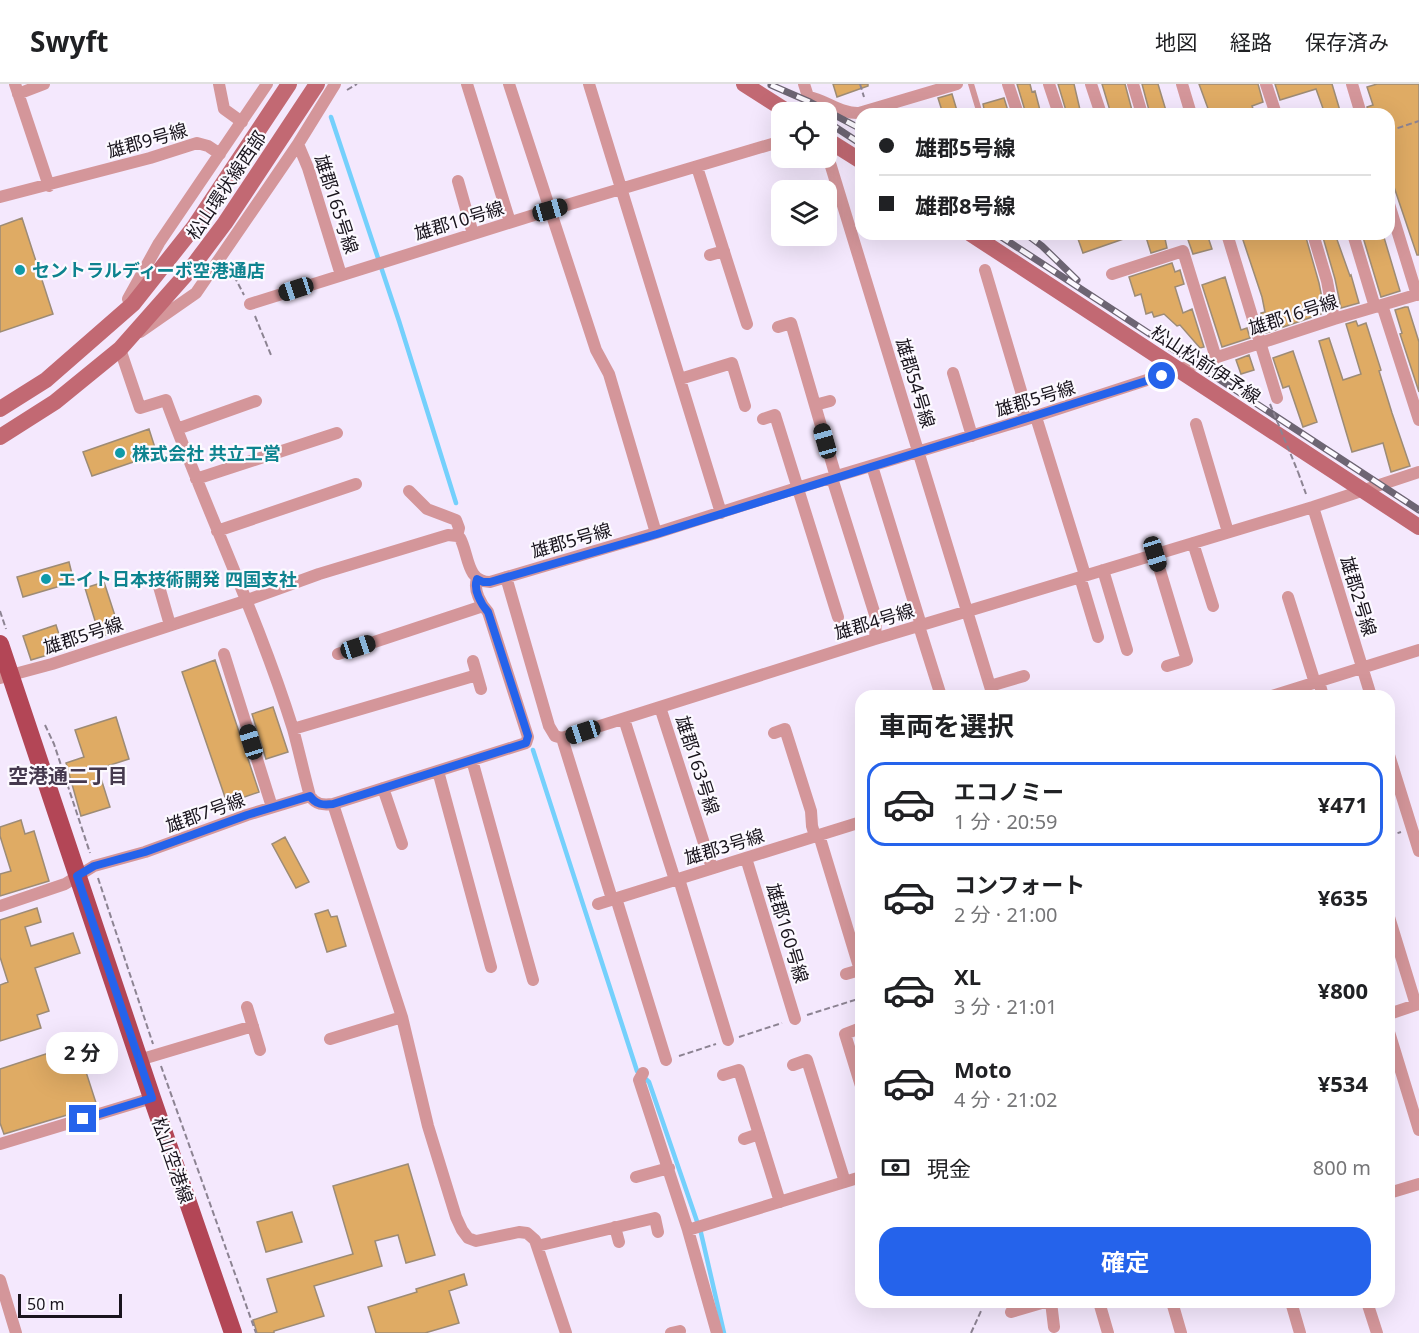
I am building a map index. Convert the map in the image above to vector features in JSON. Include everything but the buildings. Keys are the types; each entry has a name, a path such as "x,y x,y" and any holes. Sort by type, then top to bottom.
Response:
{"main road":[{"name":"松山空港線","path":"0,644 5,676 77,876 233,1333"}],"street":[{"path":"44,84 16,89 49,186"},
{"path":"219,84 224,109 242,122"},
{"path":"109,327 134,292 159,243 267,84"},
{"name":"松山環状線西部","path":"0,410 46,380 133,304 194,227 289,84"},
{"path":"335,84 298,144 195,293 124,344 140,408 166,400 293,729 310,796 322,805 333,804 526,743 528,736 488,612 483,606 475,584 477,579 472,574 462,542 457,536 459,528 456,520 427,509 409,491"},
{"path":"467,84 510,222"},
{"path":"509,84 596,350 609,374 657,534"},
{"path":"589,84 722,513"},
{"path":"744,84 772,102"},
{"path":"804,84 810,102"},
{"path":"879,108 957,84"},
{"path":"1008,84 1016,108"},
{"path":"1050,84 1057,108"},
{"path":"1091,84 1099,108"},
{"path":"1133,84 1140,108"},
{"path":"1182,84 1189,108"},
{"path":"1266,84 1274,108"},
{"path":"1352,84 1359,108"},
{"name":"松山環状線西部","path":"0,437 55,402 124,344 189,271 219,231 316,87"},
{"path":"808,97 821,99 849,112 855,112"},
{"name":"雄郡9号線","path":"0,197 49,186 197,143 208,146 220,154"},
{"name":"雄郡165号線","path":"298,144 308,168 341,275"},
{"name":"雄郡10号線","path":"250,304 510,222 771,144"},
{"path":"837,146 855,157"},
{"path":"697,166 747,324"},
{"name":"雄郡54号線","path":"831,168 992,690"},
{"path":"458,181 473,234"},
{"path":"1395,223 1418,294"},
{"name":"松山松前伊予線","path":"980,240 1419,527"},
{"path":"1229,240 1261,344 1273,401"},
{"path":"1315,240 1327,280 1334,319"},
{"path":"1355,240 1419,420"},
{"path":"710,255 724,251"},
{"path":"1112,274 1183,251 1216,358"},
{"path":"984,278 1006,339 1082,576 1098,637"},
{"path":"724,297 737,293"},
{"name":"雄郡16号線","path":"1180,370 1418,294"},
{"path":"778,327 791,323 876,618 875,639"},
{"path":"993,343 1006,339"},
{"path":"680,379 732,363 745,406"},
{"name":"雄郡5号線","path":"477,579 490,582 657,534 797,488 972,436 1180,370"},
{"path":"953,373 972,436"},
{"path":"728,395 741,391"},
{"path":"177,429 256,401"},
{"path":"815,405 830,401"},
{"path":"763,419 775,415 838,617"},
{"path":"1195,431 1228,532"},
{"path":"196,479 324,444 338,433"},
{"path":"872,466 939,690"},
{"name":"雄郡4号線","path":"562,738 1419,472"},
{"path":"217,531 356,484"},
{"name":"雄郡2号線","path":"1311,504 1369,690"},
{"name":"雄郡5号線","path":"5,676 245,601 319,574 448,535 457,536"},
{"path":"1193,543 1213,606"},
{"path":"1155,554 1187,660 1167,666"},
{"path":"1102,570 1127,650"},
{"path":"506,577 549,726 555,736 562,738 666,1060"},
{"path":"158,583 170,625"},
{"path":"1288,597 1320,690"},
{"path":"338,654 483,606"},
{"path":"1291,690 1419,650"},
{"path":"224,654 272,807"},
{"path":"473,661 481,689"},
{"path":"293,729 477,675"},
{"path":"994,690 1024,676"},
{"name":"雄郡163号線","path":"660,707 712,868"},
{"path":"624,719 728,1040"},
{"path":"774,732 785,729 811,811 812,826 855,953"},
{"path":"472,760 533,980"},
{"path":"438,771 485,962"},
{"path":"1395,774 1419,851"},
{"path":"383,788 402,844"},
{"name":"雄郡7号線","path":"0,906 65,884 94,866 145,852 310,796"},
{"path":"333,804 402,1017 428,1126 456,1217 468,1238 476,1241 519,1232 527,1233 535,1240 566,1333"},
{"name":"雄郡3号線","path":"598,904 855,824"},
{"name":"雄郡160号線","path":"746,858 762,930 794,1015"},
{"path":"830,916 843,912"},
{"path":"1395,935 1418,1005 1395,1012"},
{"path":"846,975 855,972"},
{"path":"247,1007 260,1050"},
{"path":"779,1016 794,1015"},
{"path":"330,1040 402,1017"},
{"path":"139,1060 253,1026"},
{"path":"855,1030 845,1034 855,1066"},
{"path":"1395,1052 1419,1130"},
{"path":"793,1065 807,1060 845,1182"},
{"path":"723,1075 739,1070 780,1202"},
{"path":"641,1076 669,1168 694,1229 717,1333"},
{"path":"0,1144 152,1098"},
{"path":"744,1139 759,1134"},
{"path":"636,1177 669,1168"},
{"path":"694,1229 855,1179"},
{"path":"1395,1192 1419,1184"},
{"path":"537,1246 655,1218 658,1232"},
{"path":"615,1227 619,1242"},
{"path":"0,1280 16,1333"},
{"path":"1011,1312 1025,1308"},
{"path":"1052,1308 1054,1327"},
{"path":"1101,1308 1108,1333"},
{"path":"1174,1308 1181,1333"},
{"path":"1293,1308 1300,1333"},
{"path":"1369,1308 1377,1333"}],"lane":[{"path":"971,84 978,108"}],"path":[{"path":"1395,129 1419,121"},
{"path":"1273,401 1311,504"},
{"path":"45,724 54,744 157,1055 256,1333"},
{"path":"666,1060 794,1015 855,1000"},
{"path":"971,1333 981,1311"}],"waterway":[{"path":"331,117 399,321 456,503"},
{"path":"533,750 637,1071 649,1082 701,1233 724,1333"}],"railway":[{"path":"771,85 855,126"},
{"path":"837,128 855,140"},
{"path":"1006,240 1419,510"},
{"path":"1034,240 1077,280"}],"place":[{"name":"セントラルディーボ空港通店","path":"20,270"},
{"name":"株式会社 共立工営","path":"120,453"},
{"name":"エイト日本技術開発 四国支社","path":"46,579"}],"district":[{"name":"空港通二丁目","path":"68,775"}],"route":[{"path":"83,1119 152,1098 77,876 88,868 145,852 247,815 310,796 322,805 333,804 526,743 528,736 488,612 480,602 475,584 477,579 490,582 657,534 797,488 1162,376"}]}
